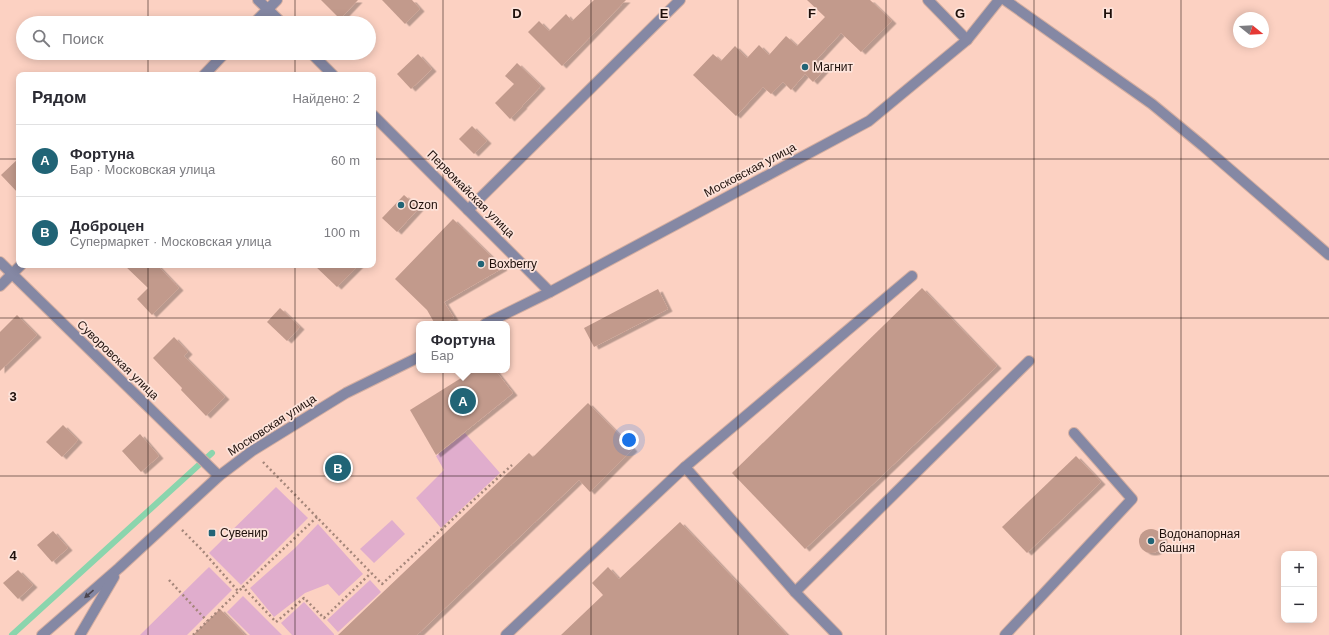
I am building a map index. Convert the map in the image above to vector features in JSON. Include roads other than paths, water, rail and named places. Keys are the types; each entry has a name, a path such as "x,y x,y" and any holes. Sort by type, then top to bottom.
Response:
{"street":[{"path":"258,0 275,16"},
{"path":"261,16 277,0"},
{"path":"468,210 680,0"},
{"path":"928,0 967,40"},
{"name":"Московская улица","path":"491,321 550,292 870,121 967,40 999,0"},
{"path":"1005,0 1152,104 1329,255"},
{"path":"207,72 218,60"},
{"path":"319,60 330,72"},
{"name":"Первомайская улица","path":"376,118 550,292"},
{"name":"Суворовская улица","path":"0,262 219,476"},
{"path":"0,286 18,268"},
{"path":"506,635 685,467 912,276"},
{"name":"Московская улица","path":"42,635 119,568 219,476 252,451 346,393 416,358"},
{"path":"795,592 1029,361"},
{"path":"1005,635 1132,499 1074,433"},
{"path":"685,467 795,592 837,635"},
{"name":"Московская улица","path":"80,635 119,568"}],"waterway":[{"path":"12,635 212,453"}],"place":[{"name":"Магнит","path":"805,67"},
{"name":"Ozon","path":"401,205"},
{"name":"Boxberry","path":"481,264"},
{"name":"Фортуна","path":"463,401"},
{"name":"Доброцен","path":"338,468"},
{"name":"Сувенир","path":"212,533"},
{"name":"Водонапорная башня","path":"1151,541"}]}
